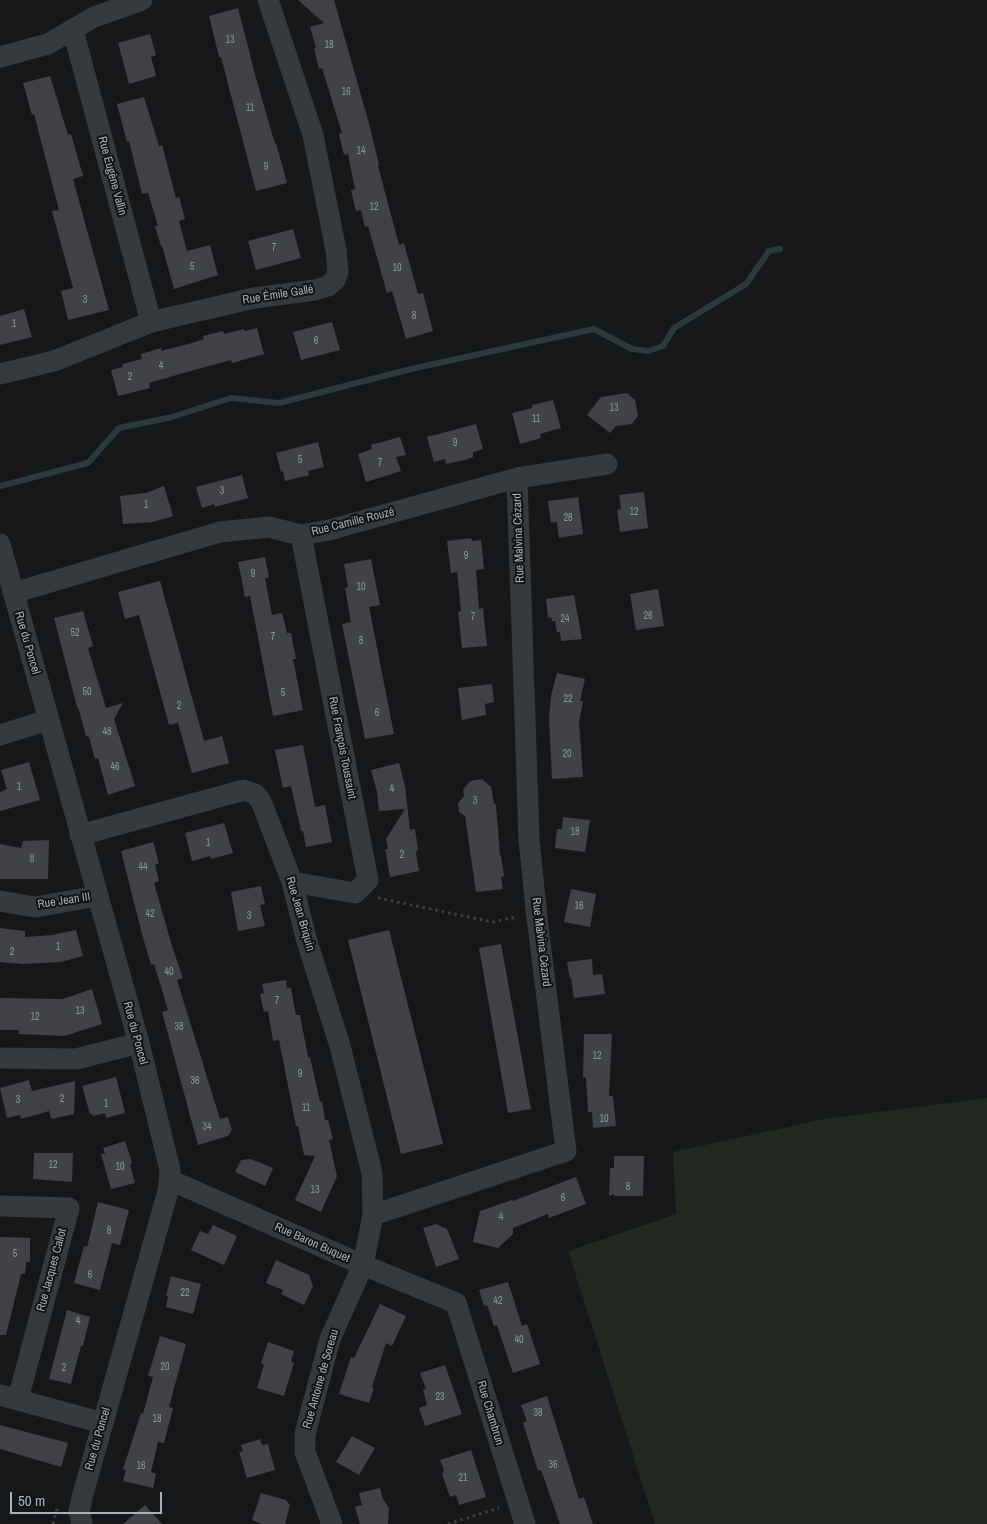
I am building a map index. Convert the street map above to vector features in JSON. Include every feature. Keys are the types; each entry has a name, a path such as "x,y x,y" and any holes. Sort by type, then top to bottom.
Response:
{"street":[{"path":"0,57 48,44 94,18 142,0"},
{"name":"Rue Émile Gallé","path":"0,374 54,361 151,322 254,298 315,290 328,286 335,280 338,272 336,250 313,135 268,0"},
{"name":"Rue Eugène Vallin","path":"73,30 151,322"},
{"name":"Rue Camille Rouzé","path":"13,593 220,532 269,527 301,535 329,530 517,478 607,464"},
{"name":"Rue Malvina Cézard","path":"373,1215 566,1151 529,840 517,478"},
{"name":"Rue François Toussaint","path":"301,535 368,880 355,893"},
{"name":"Rue du Poncel","path":"0,544 138,1043 167,1155 170,1180 79,1511 82,1524"},
{"path":"0,735 48,720"},
{"name":"Rue Jean Briquin","path":"80,836 244,790 255,794 261,801 292,882 306,938 340,1046 372,1173 373,1215"},
{"path":"292,882 355,893"},
{"name":"Rue Jean III","path":"0,901 36,907 98,896"},
{"path":"0,1058 76,1059 138,1043"},
{"name":"Rue Baron Buquet","path":"170,1180 363,1265 456,1303"},
{"name":"Rue Jacques Callot","path":"0,1206 69,1208 9,1397 103,1423"},
{"path":"363,1265 373,1215"},
{"name":"Rue Antoine de Soreau","path":"332,1524 305,1452 305,1434 330,1339 363,1265"},
{"name":"Rue Chambrun","path":"456,1303 525,1524"}],"path":[{"path":"355,893 492,922 519,916 537,918"},
{"path":"448,1524 518,1502"}],"shaded area":[{"path":"987,1098 987,1524 655,1524 568,1251 676,1214 673,1152 824,1119"}],"building":[{"path":"298,0 334,0 370,127 378,166 399,245 404,243 418,294 423,293 433,331 406,339 392,291 387,293 368,226 365,227 361,210 356,211 351,190 355,189 348,154 344,155 339,134 342,133 322,68 319,69 314,49 316,48 310,27 324,23"},
{"path":"238,8 256,78 287,183 256,191 209,16"},
{"path":"150,34 156,55 151,57 156,76 129,84 118,43"},
{"path":"50,76 68,135 71,134 83,176 73,179 109,310 68,320 61,291 73,288 52,211 59,210 34,114 32,115 23,83"},
{"path":"144,97 159,146 162,145 176,198 179,197 185,219 179,221 187,251 210,245 218,275 174,289 155,226 158,226 148,193 142,194 129,141 127,142 117,104"},
{"path":"293,229 301,258 256,270 248,241"},
{"path":"24,309 32,337 0,345 0,316"},
{"path":"332,322 340,350 301,360 293,332"},
{"path":"257,328 264,354 232,363 231,360 180,374 149,383 150,388 118,396 111,370 123,367 122,364 142,359 141,354 161,348 161,351 192,343 204,339 203,336 223,331 224,334"},
{"path":"627,393 635,400 638,416 632,424 616,426 610,433 587,415 601,397"},
{"path":"553,400 561,428 540,434 541,438 520,444 512,413 532,408 532,405"},
{"path":"476,424 483,449 473,452 473,457 465,460 446,464 445,459 434,462 427,437"},
{"path":"400,437 406,455 396,457 401,471 366,482 358,454 372,449 371,445"},
{"path":"318,442 324,467 308,471 309,475 285,481 276,453"},
{"path":"242,475 248,498 215,507 214,504 202,508 196,487"},
{"path":"164,486 173,516 153,522 123,524 120,496 146,493"},
{"path":"644,492 648,528 620,532 617,510 621,509 619,495"},
{"path":"578,497 583,534 559,538 557,522 551,523 548,501"},
{"path":"471,538 472,541 481,540 484,569 476,570 479,609 483,608 487,646 462,648 458,612 461,611 457,572 451,573 447,541"},
{"path":"265,557 269,577 265,578 272,615 282,613 287,633 291,633 296,659 293,659 303,710 273,716 250,596 245,597 238,562"},
{"path":"371,559 380,605 369,607 394,734 365,739 342,624 351,622 345,588 348,587 344,564"},
{"path":"160,581 204,741 222,736 229,763 192,773 178,723 169,725 139,615 125,619 118,592"},
{"path":"658,589 664,626 636,630 630,594"},
{"path":"574,595 582,639 561,641 560,632 557,632 555,621 552,621 551,617 548,618 546,599"},
{"path":"83,611 93,646 88,648 106,708 123,703 114,719 135,786 108,795 98,758 95,759 89,737 86,736 77,707 54,618"},
{"path":"557,673 585,679 580,701 583,701 579,722 583,777 552,779 549,718 551,696"},
{"path":"492,684 494,702 485,704 486,715 462,720 458,688"},
{"path":"303,745 315,807 325,805 332,842 306,847 291,786 283,788 275,750"},
{"path":"29,762 40,800 0,811 0,792 7,789 1,770"},
{"path":"399,763 405,786 410,830 415,829 419,871 390,877 385,849 388,849 386,839 405,809 379,811 377,792 371,770"},
{"path":"482,779 491,787 494,804 496,805 500,856 504,876 501,877 503,889 476,892 465,816 459,812 458,803 464,796 463,790 470,781"},
{"path":"563,817 590,820 585,852 555,848 557,829 562,829"},
{"path":"224,823 233,853 211,859 210,856 192,861 185,833"},
{"path":"49,840 48,879 0,879 0,844 21,848 23,841"},
{"path":"153,842 159,863 155,865 159,881 154,883 183,978 177,980 220,1119 228,1117 232,1130 228,1136 198,1145 162,1012 168,1010 154,964 151,965 121,851"},
{"path":"261,886 265,904 260,905 265,926 238,931 231,892"},
{"path":"571,889 596,894 590,927 564,922"},
{"path":"0,928 25,931 25,937 52,935 76,930 83,956 61,962 23,964 0,962"},
{"path":"389,930 443,1144 401,1154 348,940"},
{"path":"501,944 531,1109 508,1113 479,948"},
{"path":"592,959 593,975 602,974 605,994 574,998 567,962"},
{"path":"286,980 287,988 291,988 296,1015 300,1015 308,1057 310,1057 320,1102 322,1101 325,1120 328,1120 333,1139 329,1140 337,1176 321,1212 295,1200 315,1156 304,1155 298,1126 296,1126 279,1040 273,1041 268,1011 264,1012 260,994 264,993 262,984"},
{"path":"92,989 102,1024 64,1036 18,1034 19,1030 0,1030 0,998 63,999"},
{"path":"584,1034 612,1034 609,1096 613,1096 616,1126 593,1128 592,1112 588,1112 586,1078 583,1077"},
{"path":"116,1077 125,1113 106,1118 105,1113 93,1116 90,1114 82,1086"},
{"path":"29,1080 32,1091 75,1081 74,1114 51,1119 49,1111 21,1119 20,1115 7,1118 0,1088"},
{"path":"125,1141 132,1163 130,1164 135,1183 111,1189 101,1154 105,1154 103,1148"},
{"path":"34,1153 73,1153 72,1182 33,1179"},
{"path":"614,1156 644,1156 643,1196 614,1196 614,1194 609,1196 610,1168 614,1168"},
{"path":"251,1159 273,1168 265,1186 235,1172 241,1160"},
{"path":"576,1177 586,1204 549,1218 548,1214 513,1228 513,1234 498,1248 473,1242 480,1211 513,1201"},
{"path":"98,1202 129,1210 120,1245 112,1243 100,1290 74,1283 84,1246 87,1247"},
{"path":"436,1224 447,1229 459,1259 436,1267 423,1228"},
{"path":"213,1225 237,1236 224,1265 191,1250 200,1231 208,1234"},
{"path":"0,1237 30,1238 30,1262 26,1262 25,1274 21,1274 6,1335 0,1335"},
{"path":"276,1260 309,1275 313,1286 304,1305 281,1294 283,1290 266,1283"},
{"path":"171,1276 201,1284 193,1314 166,1307 168,1296 166,1296"},
{"path":"508,1282 522,1326 527,1324 540,1364 513,1373 497,1325 494,1326 487,1305 484,1306 479,1290"},
{"path":"380,1304 406,1316 392,1346 386,1343 369,1403 339,1394 351,1357 354,1358"},
{"path":"67,1310 90,1317 71,1384 49,1379"},
{"path":"160,1336 186,1344 169,1407 173,1408 164,1443 158,1442 151,1472 156,1474 153,1488 123,1481 126,1470 123,1469 141,1413 143,1414 153,1377 148,1376"},
{"path":"268,1342 294,1351 291,1361 294,1363 284,1396 257,1388 264,1365 261,1363"},
{"path":"445,1365 462,1414 425,1426 419,1408 427,1405 423,1390 426,1389 420,1373"},
{"path":"547,1396 579,1499 584,1497 593,1524 560,1524 541,1470 538,1471 523,1423 527,1421 521,1405"},
{"path":"0,1425 68,1443 61,1467 0,1449"},
{"path":"352,1436 375,1448 359,1475 336,1462"},
{"path":"260,1439 262,1445 268,1444 275,1470 247,1478 239,1452 243,1451 241,1445"},
{"path":"471,1450 486,1497 459,1505 456,1495 450,1497 442,1474 444,1470 440,1460"},
{"path":"380,1488 383,1499 389,1508 388,1524 360,1524 355,1507 362,1505 359,1493"},
{"path":"261,1493 286,1500 290,1505 285,1524 262,1524 252,1520"},
{"path":"145,1505 162,1524 123,1524"}],"waterway":[{"path":"0,486 88,463 119,428 172,417 231,398 279,403 411,369 594,329 632,349 648,351 663,346 674,328 746,284 769,251 780,249"}]}
